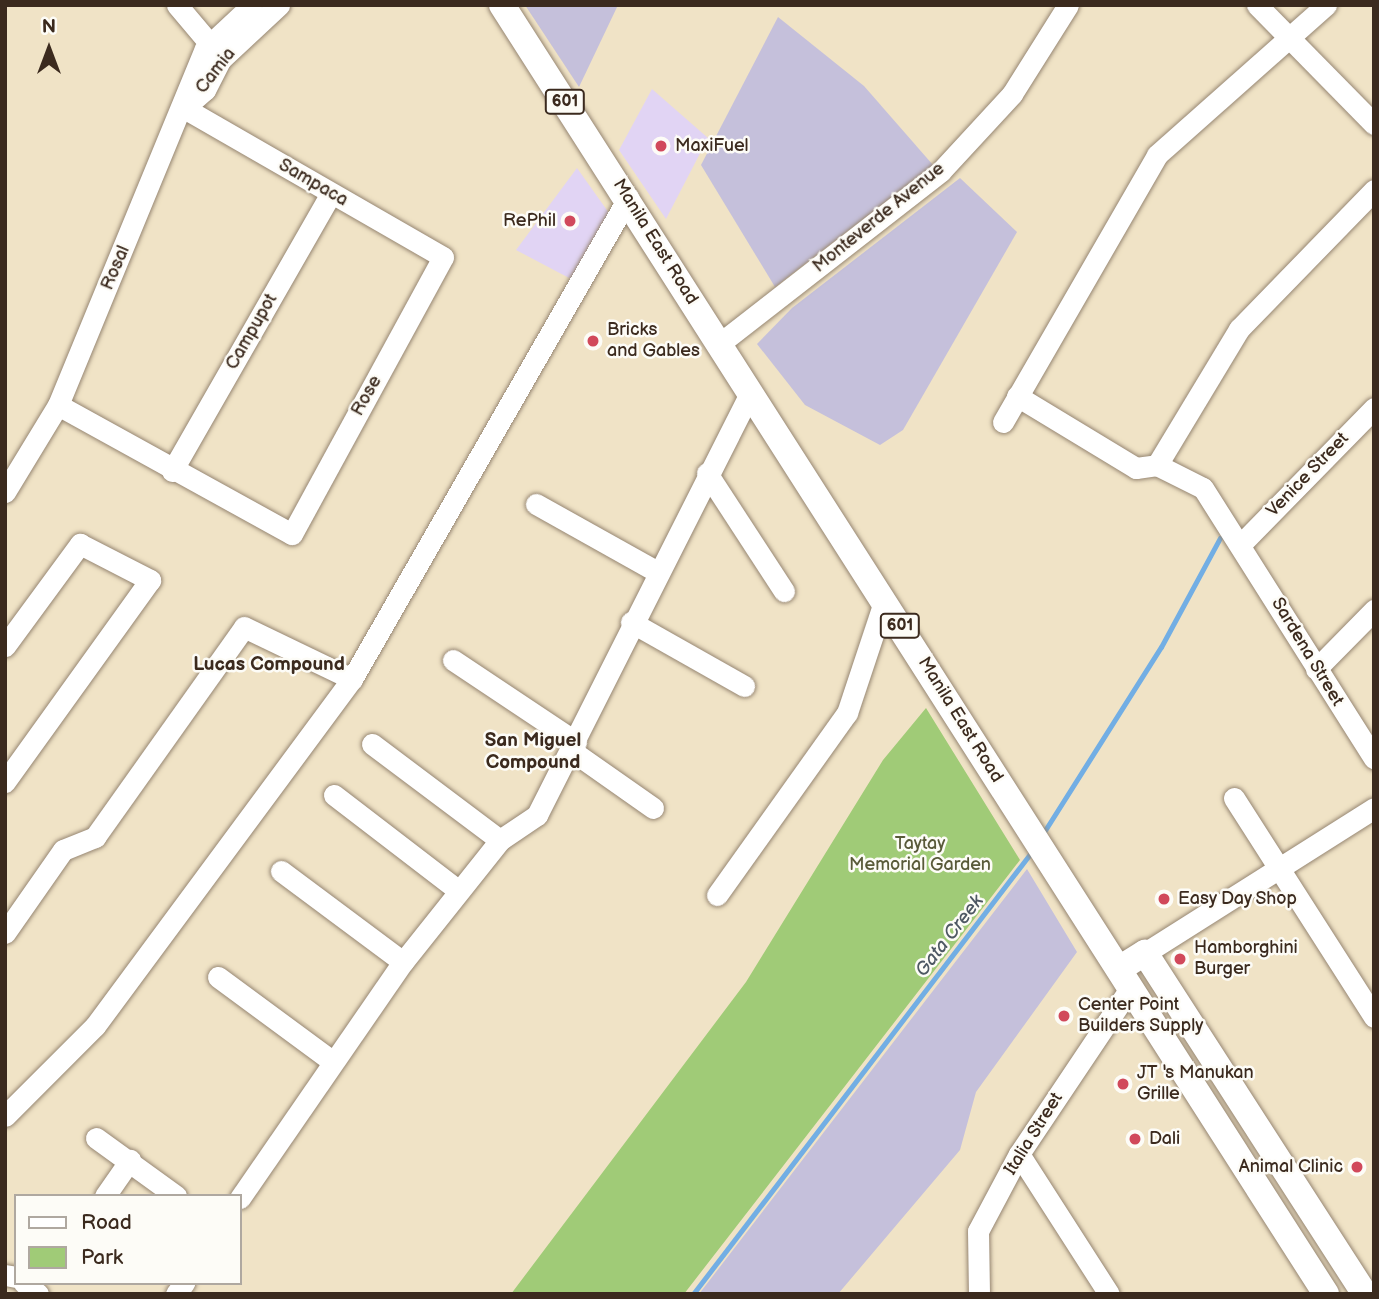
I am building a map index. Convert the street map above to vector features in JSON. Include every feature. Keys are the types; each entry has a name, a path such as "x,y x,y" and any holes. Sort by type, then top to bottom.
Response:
{"main road":[{"name":"Manila East Road","path":"502,5 628,198 1326,1294"},
{"path":"1125,978 1145,953 1365,1294"},
{"path":"1231,1146 1259,1128"}],"street":[{"path":"177,5 211,44"},
{"name":"Camia","path":"184,108 190,80 211,44 252,5"},
{"name":"Camia","path":"184,108 205,90 220,60 279,5"},
{"name":"Monteverde Avenue","path":"719,344 941,171 1037,61 1068,5"},
{"path":"1257,5 1374,124"},
{"path":"1003,422 1157,155 1326,5"},
{"name":"Sampaca","path":"184,108 443,257"},
{"name":"Rosal","path":"5,492 58,405 184,108"},
{"path":"1157,465 1240,329 1374,190"},
{"name":"Campupot","path":"172,471 331,193"},
{"path":"5,1116 95,1026 352,679 628,198"},
{"name":"Rose","path":"172,471 292,534 443,257"},
{"path":"242,1195 402,962 500,839 537,815 574,746 656,571 750,393"},
{"name":"Sardena Street","path":"1017,396 1136,468 1157,465 1203,488 1242,543 1316,669 1374,760"},
{"path":"58,405 172,471"},
{"name":"Venice Street","path":"1242,543 1374,408"},
{"path":"707,473 784,591"},
{"path":"536,504 656,571"},
{"path":"5,646 80,544 150,580 5,782"},
{"path":"717,895 847,713 884,602"},
{"path":"1316,669 1374,610"},
{"path":"631,622 744,686"},
{"path":"5,933 63,850 95,837 244,627 352,679"},
{"path":"453,660 574,746 653,808"},
{"path":"372,744 500,839"},
{"path":"334,795 458,890"},
{"path":"1234,798 1374,1017"},
{"path":"1145,953 1374,808"},
{"path":"281,871 402,962"},
{"path":"218,977 332,1061"},
{"name":"Italia Street","path":"979,1294 978,1231 1019,1154 1125,978"},
{"path":"96,1138 173,1194"},
{"path":"1019,1154 1109,1294"},
{"path":"106,1194 130,1160"}],"shaded area":[{"path":"525,5 618,5 579,87"},
{"path":"778,17 864,86 933,165 775,287 701,165"},
{"path":"652,89 708,138 666,219 619,150"},
{"path":"577,168 609,213 571,279 516,250"},
{"path":"960,178 1017,232 903,430 880,445 805,405 757,344 792,308"},
{"path":"1027,869 1077,952 976,1092 960,1150 838,1294 699,1294"}],"green space":[{"name":"Taytay Memorial Garden","path":"926,708 1020,860 684,1294 511,1294 746,982 883,760"}],"waterway":[{"name":"Gata Creek","path":"1042,835 1161,647 1220,538"},
{"name":"Gata Creek","path":"693,1294 1033,850"}],"place":[{"name":"MaxiFuel","path":"661,146"},
{"name":"RePhil","path":"570,221"},
{"name":"Bricks and Gables","path":"593,341"},
{"name":"Easy Day Shop","path":"1164,899"},
{"name":"Hamborghini Burger","path":"1180,959"},
{"name":"Center Point Builders Supply","path":"1064,1016"},
{"name":"JT 's Manukan Grille","path":"1123,1084"},
{"name":"Dali","path":"1135,1139"},
{"name":"Animal Clinic","path":"1357,1167"}],"district":[{"name":"Lucas Compound","path":"269,665"},
{"name":"San Miguel Compound","path":"533,752"}]}
